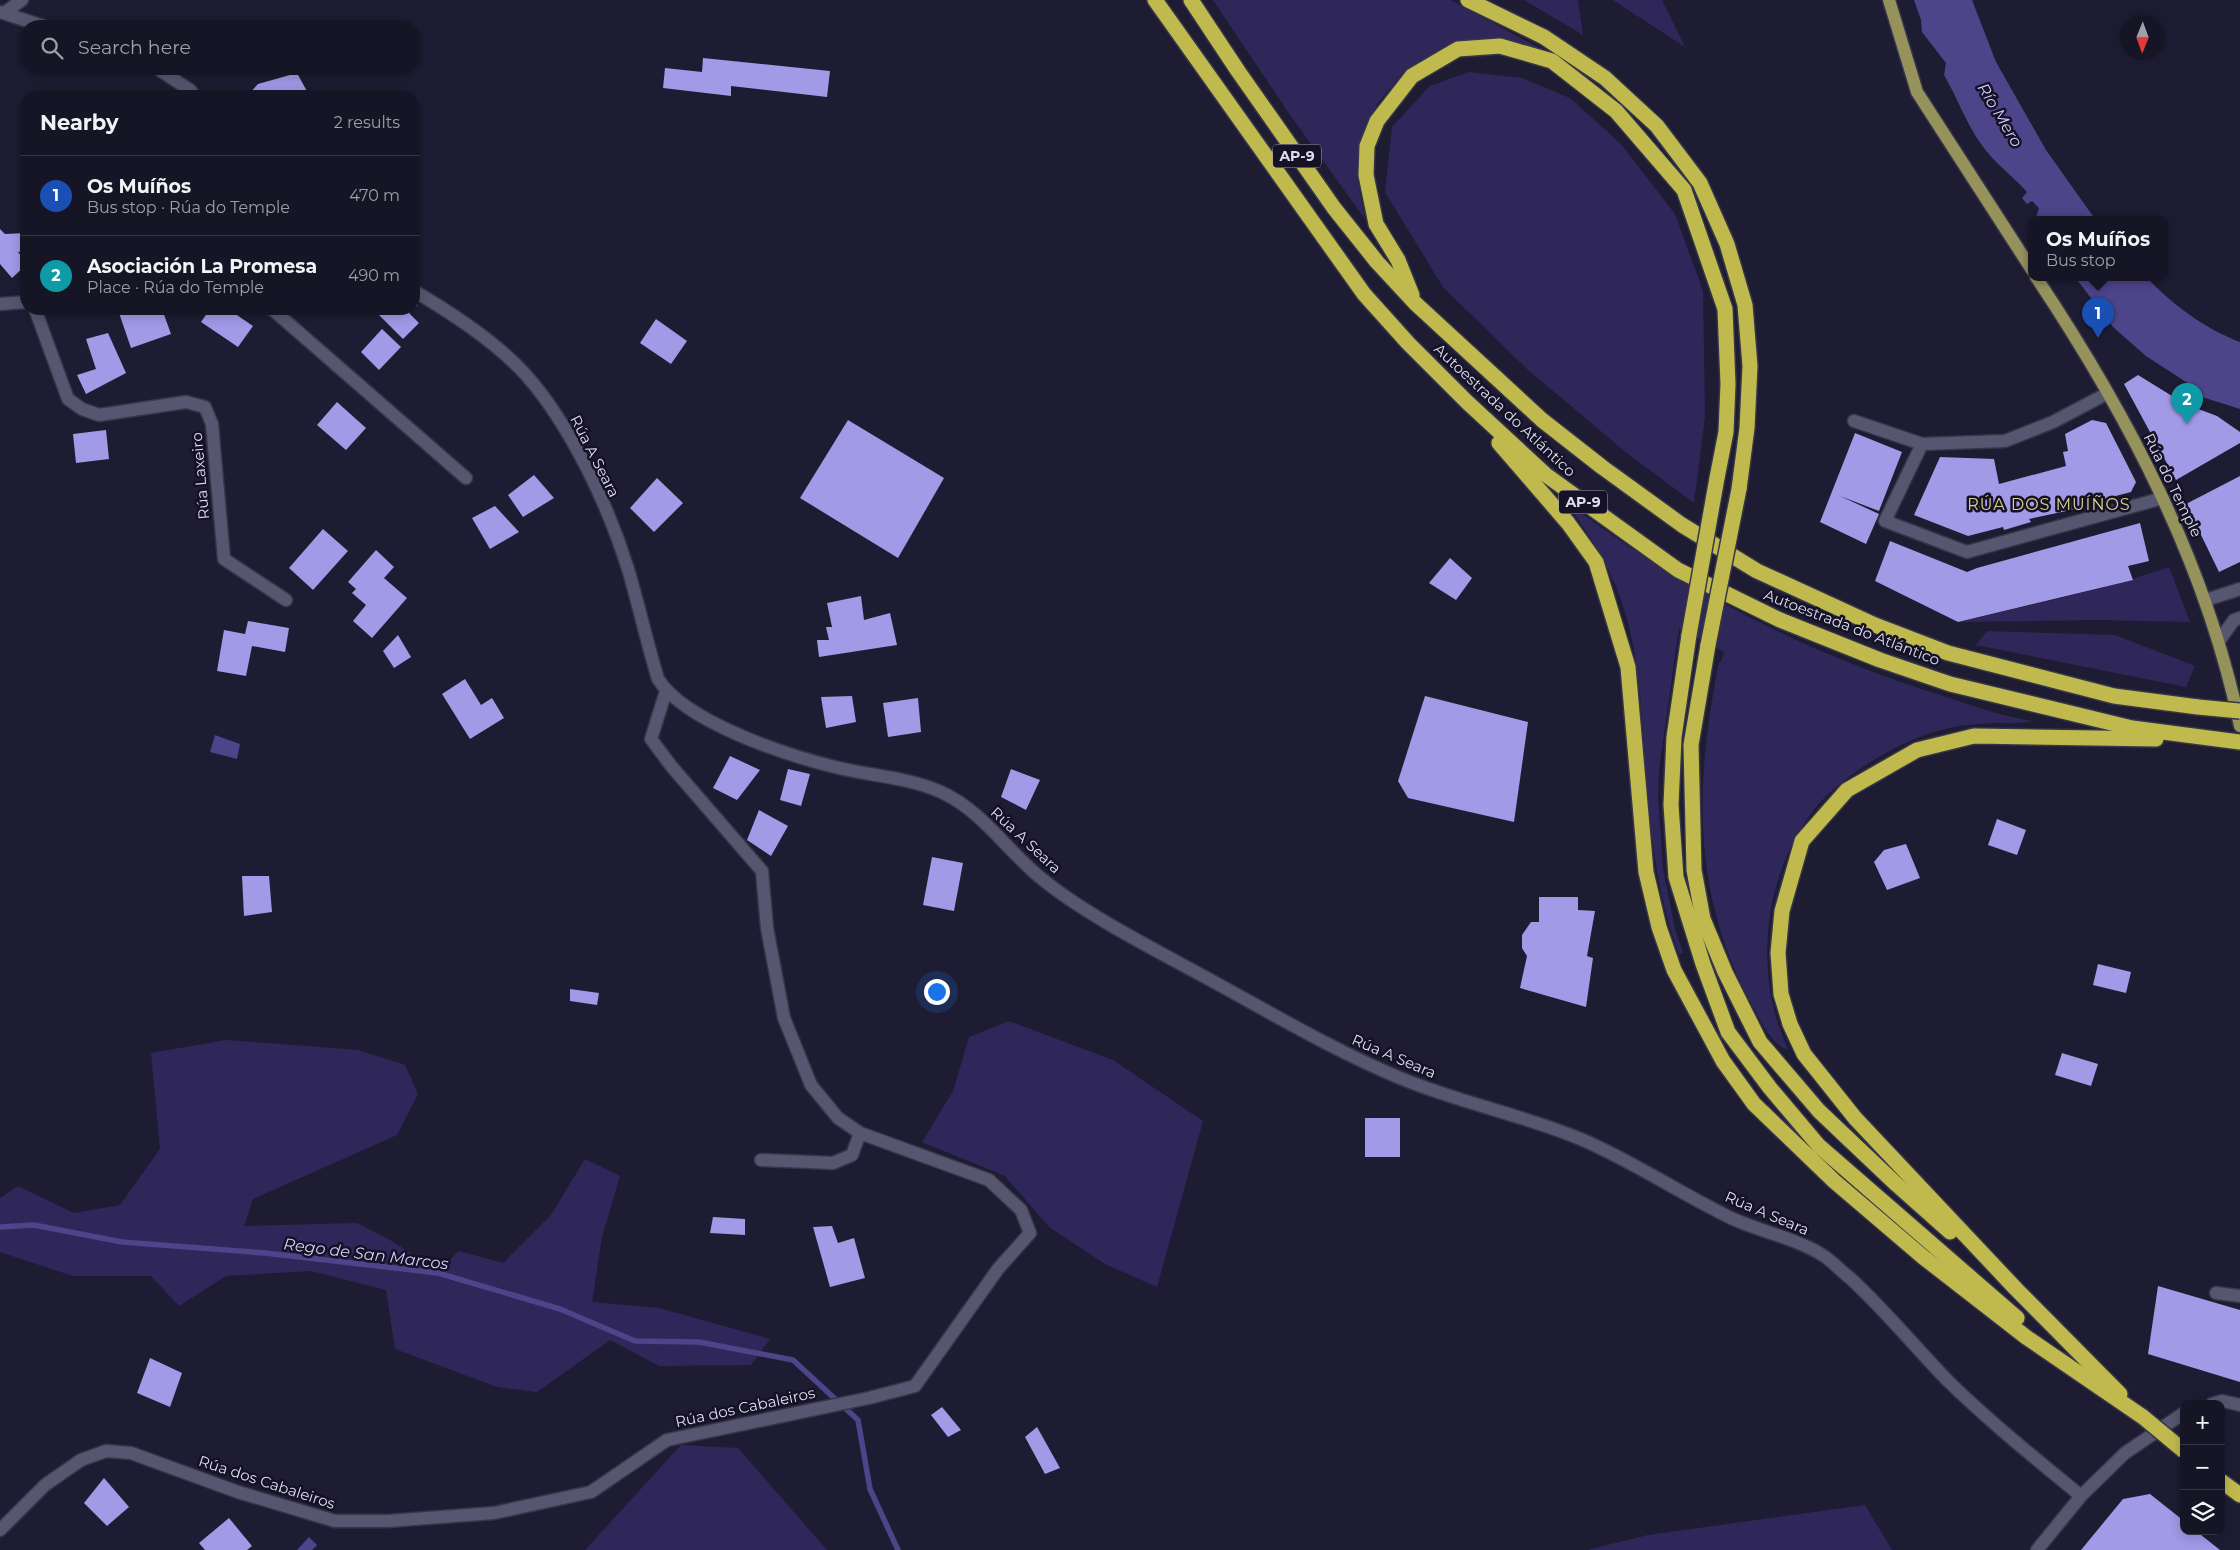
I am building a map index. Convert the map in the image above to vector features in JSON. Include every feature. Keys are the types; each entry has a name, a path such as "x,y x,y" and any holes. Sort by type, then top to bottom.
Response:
{"highway":[{"name":"Autoestrada do Atlántico","path":"1155,0 1364,294 1408,343 1467,402 1546,475 1610,522 1678,570 1780,620 1880,660 1950,684 2132,728 2195,737"},
{"name":"Autoestrada do Atlántico","path":"1192,0 1238,71 1334,208 1377,262 1415,303 1522,402 1602,467 1682,525 1757,571 1874,625 1948,653 2114,696 2240,711"},
{"path":"1468,0 1544,37 1605,78 1657,126 1700,183 1727,244 1745,305 1750,366 1747,428 1739,489 1708,645 1691,745 1694,870 1703,919 1725,972 1760,1042 1819,1110 1896,1184 2016,1289"},
{"path":"1415,303 1398,260 1376,224 1366,175 1367,146 1377,121 1412,76 1458,49 1500,46 1552,61 1616,111 1684,190 1725,309 1728,384 1726,432 1689,636 1674,737 1671,804 1676,877 1703,964 1728,1032 1819,1146 2080,1373"},
{"path":"1467,402 1488,430 1568,523 1596,562 1628,667 1646,872 1659,927 1674,970 1723,1061 1754,1104 1834,1181 1923,1257 2026,1337 2143,1417 2180,1448"},
{"path":"2143,1417 2016,1289 1854,1118 1804,1054 1790,1024 1781,994 1778,953 1782,911 1802,841 1846,790 1917,750 1974,736 2132,740 2195,737"},
{"name":"AP-9","path":"2195,737 2240,742"},
{"path":"2225,1484 2240,1495"}],"main road":[{"path":"1889,0 1918,92 2028,264"},
{"name":"Rúa do Temple","path":"2039,281 2068,325 2108,393 2175,523 2206,600 2230,676 2240,726"}],"street":[{"path":"2,12 22,0"},
{"path":"2,12 25,20"},
{"path":"167,75 190,90"},
{"name":"Rúa A Seara","path":"420,295 476,332 524,374 558,418 577,449 611,524 630,575 658,679 666,691 682,705 718,725 779,750 833,767 919,784 941,792 960,802 982,820 1020,860 1073,902 1173,960 1338,1050 1402,1079 1582,1140 1641,1168 1733,1219 1789,1239 1825,1256 1866,1293 1948,1380 2027,1452 2081,1496"},
{"path":"0,304 20,302"},
{"name":"Rúa Laxeiro","path":"37,315 68,399 82,409 99,415 186,402 205,407 212,424 224,558 286,600"},
{"path":"279,315 466,478"},
{"path":"1854,421 1922,444 2005,441 2053,422 2108,393"},
{"path":"1922,444 1885,522 1968,552 2163,498"},
{"path":"2206,600 2240,589"},
{"path":"2219,641 2234,620 2240,618"},
{"path":"666,691 651,740 762,871 768,928 784,1018 811,1085 838,1118 860,1133 852,1155 833,1163 761,1160"},
{"name":"Rúa dos Cabaleiros","path":"0,1530 45,1485 81,1460 106,1451 131,1453 238,1492 335,1521 397,1520 494,1513 591,1492 667,1440 855,1401 915,1386 998,1269 1030,1233 1021,1210 989,1180 860,1133"},
{"path":"2216,1293 2240,1296"},
{"path":"2225,1402 2240,1405"},
{"path":"2037,1550 2081,1496 2125,1453 2180,1416"}],"shaded area":[{"path":"1213,0 1451,0 1561,60 1533,49 1440,51 1402,74 1377,104 1361,143 1358,160 1358,182 1365,219 1288,112"},
{"path":"1524,0 1578,0 1583,35"},
{"path":"1613,0 1662,0 1685,47"},
{"path":"1469,72 1522,78 1570,98 1621,144 1675,214 1703,291 1705,417 1694,503 1628,454 1527,369 1443,287 1385,192 1392,127 1430,86"},
{"path":"1566,502 1653,562 1698,589 1791,637 1839,659 1887,677 1984,709 2032,721 1958,726 1901,745 1849,777 1834,789 1810,815 1797,835 1778,879 1772,901 1769,925 1767,948 1771,996 1788,1050 1776,1043 1766,1030 1731,961 1717,920 1708,878 1704,836 1705,750 1719,662 1721,662 1724,652 1679,628 1659,770 1658,798 1663,869 1675,929 1683,953 1679,954 1664,903 1654,852 1642,713 1633,648 1626,615 1609,570 1585,529"},
{"path":"2169,567 2190,622 2098,620 1958,622 2091,590"},
{"path":"1987,631 2115,635 2195,666 2186,687 1976,645"},
{"path":"1009,1021 1113,1060 1203,1121 1157,1287 1105,1264 1049,1227 1005,1176 922,1142 953,1091 969,1037"},
{"path":"226,1040 358,1050 405,1065 418,1094 397,1135 253,1199 244,1226 357,1223 390,1240 439,1271 459,1251 503,1263 551,1215 585,1159 620,1176 602,1237 592,1302 659,1308 770,1339 751,1365 659,1366 610,1340 537,1392 497,1387 395,1349 386,1290 311,1271 226,1276 179,1306 151,1276 73,1276 0,1252 0,1198 18,1186 74,1213 120,1205 160,1149 151,1053"},
{"path":"681,1445 738,1448 827,1550 585,1550"},
{"path":"1865,1505 1892,1550 1587,1550 1648,1535"}],"water":[{"name":"Río Mero","path":"1914,0 1972,0 1996,62 2046,150 2093,216 2036,216 2039,208 2032,201 2027,204 2022,198 2027,192 1981,144 1944,75 1946,63 1922,32 1921,20"},
{"path":"2078,281 2150,281 2190,315 2214,330 2240,342 2240,409 2202,397 2186,382 2146,356 2113,327"},
{"path":"215,735 240,744 237,759 210,752"},
{"path":"309,1537 317,1545 312,1550 297,1550"}],"building":[{"path":"703,58 830,71 827,97 731,86 731,96 663,88 665,68 702,72"},
{"path":"290,75 298,75 306,90 252,90 258,84"},
{"path":"0,229 5,234 20,233 20,252 18,252 20,254 20,271 12,278 0,264"},
{"path":"120,315 164,315 171,334 131,348"},
{"path":"206,315 237,315 253,326 238,347 201,322"},
{"path":"379,315 411,315 419,323 403,339"},
{"path":"656,319 687,341 671,364 640,343"},
{"path":"382,329 401,347 379,370 361,352"},
{"path":"108,333 126,373 86,394 77,375 96,369 86,339"},
{"path":"2138,375 2185,404 2217,416 2240,432 2240,443 2176,480 2124,384"},
{"path":"337,402 366,428 346,450 317,425"},
{"path":"848,420 944,478 898,558 800,498"},
{"path":"2092,420 2106,423 2136,482 2131,492 2077,506 2076,509 2029,519 2031,522 2004,530 2003,527 1968,536 1914,515 1940,457 1994,459 1999,484 2066,466 2063,452 2068,451 2065,434"},
{"path":"106,430 109,459 76,463 73,434"},
{"path":"1855,433 1902,452 1879,511 1840,496 1879,514 1866,544 1820,522"},
{"path":"534,475 554,498 523,517 508,495"},
{"path":"2240,476 2240,562 2219,572 2186,504"},
{"path":"657,478 683,503 654,532 630,508"},
{"path":"495,506 519,532 490,549 472,518"},
{"path":"2140,523 2149,561 2128,566 2133,580 1958,622 1875,581 1890,541 1967,572"},
{"path":"323,529 348,551 313,590 289,568"},
{"path":"376,550 394,567 384,578 407,598 372,638 353,621 366,605 352,593 356,589 348,582"},
{"path":"1450,558 1472,578 1456,600 1429,583"},
{"path":"861,596 864,620 890,613 897,645 819,657 817,640 829,640 826,627 832,627 827,603"},
{"path":"248,621 289,628 285,652 252,646 246,676 217,671 224,630 245,634"},
{"path":"398,635 411,657 394,668 383,651"},
{"path":"465,679 481,705 492,698 504,718 470,739 442,694"},
{"path":"852,696 856,722 826,728 821,697"},
{"path":"1425,696 1528,722 1514,822 1408,798 1398,781"},
{"path":"918,698 921,732 888,737 883,703"},
{"path":"730,756 760,770 737,800 713,788"},
{"path":"788,769 810,774 801,806 780,800"},
{"path":"1011,769 1040,780 1026,810 1001,797"},
{"path":"759,810 788,826 771,856 747,840"},
{"path":"1997,819 2026,830 2017,855 1988,845"},
{"path":"1906,844 1920,878 1887,890 1874,862 1884,850"},
{"path":"932,857 963,863 954,911 923,905"},
{"path":"242,876 269,876 272,912 244,916"},
{"path":"1539,897 1578,897 1578,910 1595,911 1587,956 1593,958 1586,1007 1520,988 1527,956 1522,948 1522,935 1531,922 1539,922"},
{"path":"2098,964 2131,972 2126,993 2093,985"},
{"path":"570,989 599,993 597,1005 570,1001"},
{"path":"2062,1053 2098,1064 2091,1086 2055,1075"},
{"path":"1365,1118 1400,1118 1400,1157 1365,1157"},
{"path":"713,1217 745,1219 745,1235 710,1233"},
{"path":"832,1226 838,1243 854,1238 865,1278 830,1287 813,1227"},
{"path":"2158,1286 2240,1310 2240,1382 2148,1354"},
{"path":"150,1358 182,1373 170,1407 137,1393"},
{"path":"942,1407 961,1430 948,1437 931,1415"},
{"path":"1037,1427 1060,1468 1045,1474 1025,1437"},
{"path":"104,1478 129,1507 107,1526 84,1503"},
{"path":"2150,1494 2180,1518 2180,1535 2201,1535 2220,1550 2081,1550 2123,1499"},
{"path":"229,1518 252,1546 247,1550 205,1550 199,1543"}],"waterway":[{"name":"Rego de San Marcos","path":"0,1227 34,1225 122,1242 265,1253 438,1273 560,1309 635,1341 699,1342 793,1360 858,1420 870,1489 898,1550"}],"place":[{"name":"Os Muíños","path":"2098,338"},
{"name":"Asociación La Promesa","path":"2187,424"}],"district":[{"name":"RÚA DOS MUÍÑOS","path":"2049,504"}]}
